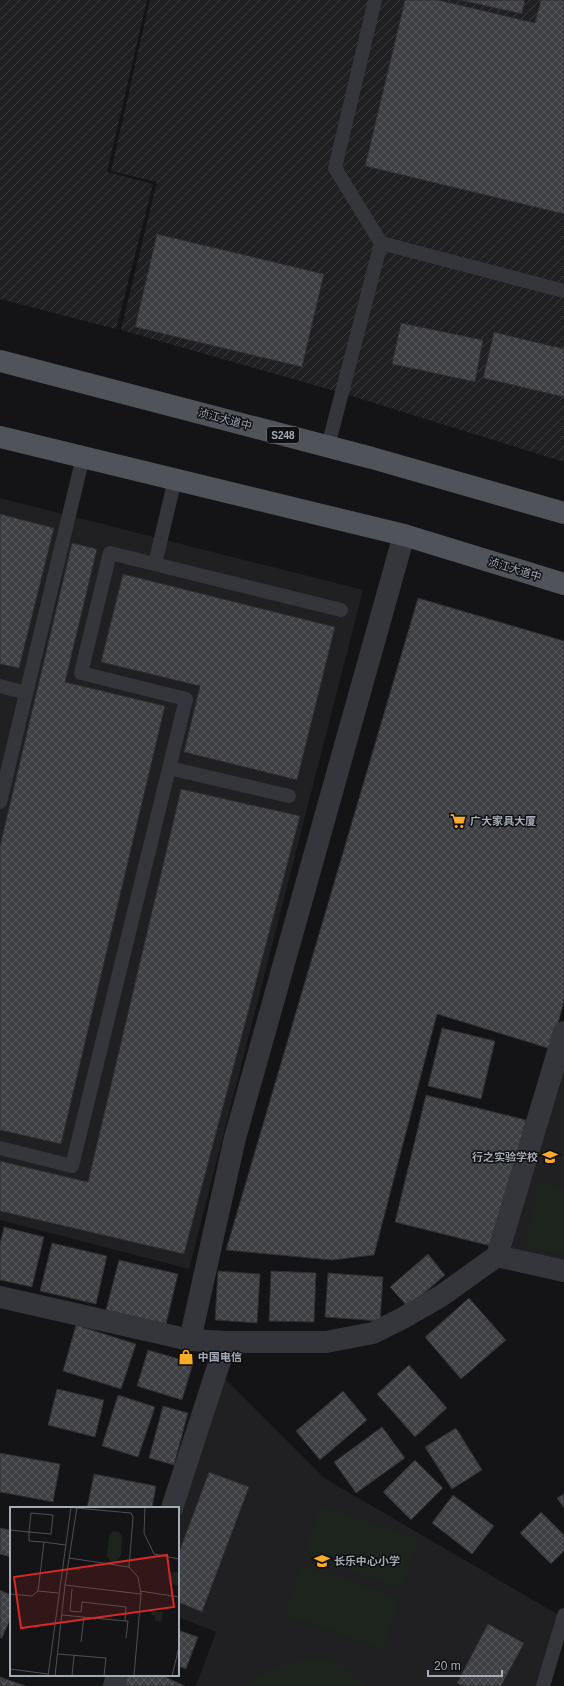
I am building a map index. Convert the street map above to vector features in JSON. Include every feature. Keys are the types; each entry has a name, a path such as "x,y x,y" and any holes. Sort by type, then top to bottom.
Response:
{"main road":[{"name":"浈江大道中","path":"0,361 328,446 564,513"},
{"name":"浈江大道中","path":"0,437 404,535 564,584"}],"street":[{"path":"190,1340 235,1138 404,535"},
{"path":"0,1297 190,1340 226,1342 326,1342 373,1333 441,1296 497,1256 564,1032"},
{"path":"497,1256 564,1271"},
{"path":"172,1507 226,1342"},
{"path":"114,1686 117,1676"}],"lane":[{"path":"375,0 335,168 381,243 564,291"},
{"path":"328,446 381,243"},
{"path":"0,802 83,458"},
{"path":"155,564 175,479"},
{"path":"0,1148 72,1166 186,699 81,673 110,553 341,610"},
{"path":"0,686 26,693"},
{"path":"169,768 289,796"},
{"path":"544,1686 564,1615"}],"shaded area":[{"path":"0,0 147,0 107,172 153,184 116,329 0,299"},
{"path":"150,0 564,0 564,462 342,393 121,330 157,182 111,171"},
{"path":"0,498 363,590 189,1269 0,1220"},
{"name":"行之实验学校","path":"564,1061 564,1265 507,1252"},
{"path":"538,1183 564,1188 564,1255 525,1248"},
{"name":"长乐中心小学","path":"221,1375 324,1478 557,1614 536,1686 196,1686 216,1632 179,1617 178,1507"},
{"path":"321,1505 419,1539 402,1589 304,1556"},
{"path":"302,1564 400,1598 383,1648 285,1615"},
{"path":"307,1658 325,1660 340,1664 353,1672 365,1686 248,1686 267,1672"}],"building":[{"path":"405,0 438,0 535,23 541,0 564,0 564,214 365,166"},
{"path":"460,0 525,0 522,14"},
{"path":"157,234 324,274 302,367 135,327"},
{"path":"401,323 483,340 475,382 392,364"},
{"path":"494,332 564,349 564,397 483,378"},
{"path":"0,514 54,528 19,668 0,664"},
{"path":"72,543 97,549 65,682 165,706 61,1144 0,1130 0,846"},
{"path":"123,574 335,627 297,780 184,752 200,686 101,662"},
{"name":"广大家具大厦","path":"418,598 564,641 564,1001 551,1049 437,1014 374,1255 332,1260 226,1250"},
{"path":"181,789 300,816 184,1254 0,1211 0,1161 88,1182"},
{"path":"442,1028 495,1041 481,1099 428,1086"},
{"path":"426,1095 526,1120 495,1247 395,1222"},
{"path":"4,1227 44,1237 32,1287 0,1280 0,1244"},
{"path":"52,1243 107,1256 96,1304 40,1291"},
{"path":"428,1254 445,1275 408,1307 390,1287"},
{"path":"119,1260 178,1274 166,1324 106,1310"},
{"path":"218,1271 260,1274 257,1323 215,1320"},
{"path":"271,1271 316,1273 314,1322 269,1321"},
{"path":"328,1273 383,1277 380,1321 325,1317"},
{"path":"469,1298 506,1340 461,1379 425,1337"},
{"path":"76,1325 136,1344 121,1389 63,1371"},
{"path":"148,1350 193,1363 182,1400 137,1386"},
{"path":"409,1365 447,1408 415,1437 377,1394"},
{"path":"57,1389 104,1400 95,1437 48,1425"},
{"path":"343,1391 367,1420 320,1460 296,1431"},
{"path":"118,1395 155,1407 138,1457 102,1446"},
{"path":"163,1406 188,1413 174,1465 149,1458"},
{"path":"382,1427 405,1458 356,1493 334,1462"},
{"path":"456,1428 482,1470 452,1489 425,1447"},
{"path":"0,1453 60,1464 53,1502 0,1492"},
{"path":"415,1460 443,1488 411,1520 383,1492"},
{"path":"209,1472 249,1487 202,1612 179,1602 179,1552"},
{"path":"94,1474 156,1486 152,1507 87,1507"},
{"path":"564,1494 564,1508 557,1498"},
{"path":"453,1495 494,1526 472,1554 432,1523"},
{"path":"541,1512 564,1535 564,1551 551,1564 520,1533"},
{"path":"0,1528 10,1530 10,1557 0,1554"},
{"path":"0,1590 10,1595 10,1619 2,1638 0,1638"},
{"path":"488,1624 524,1643 501,1686 463,1686 457,1683"},
{"path":"179,1630 198,1637 186,1669 179,1666"},
{"path":"127,1676 163,1676 185,1686 122,1686"},
{"path":"0,1677 26,1686 0,1686"}],"place":[{"name":"广大家具大厦","path":"458,821"},
{"name":"行之实验学校","path":"550,1157"},
{"name":"中国电信","path":"186,1357"},
{"name":"长乐中心小学","path":"322,1561"}]}
